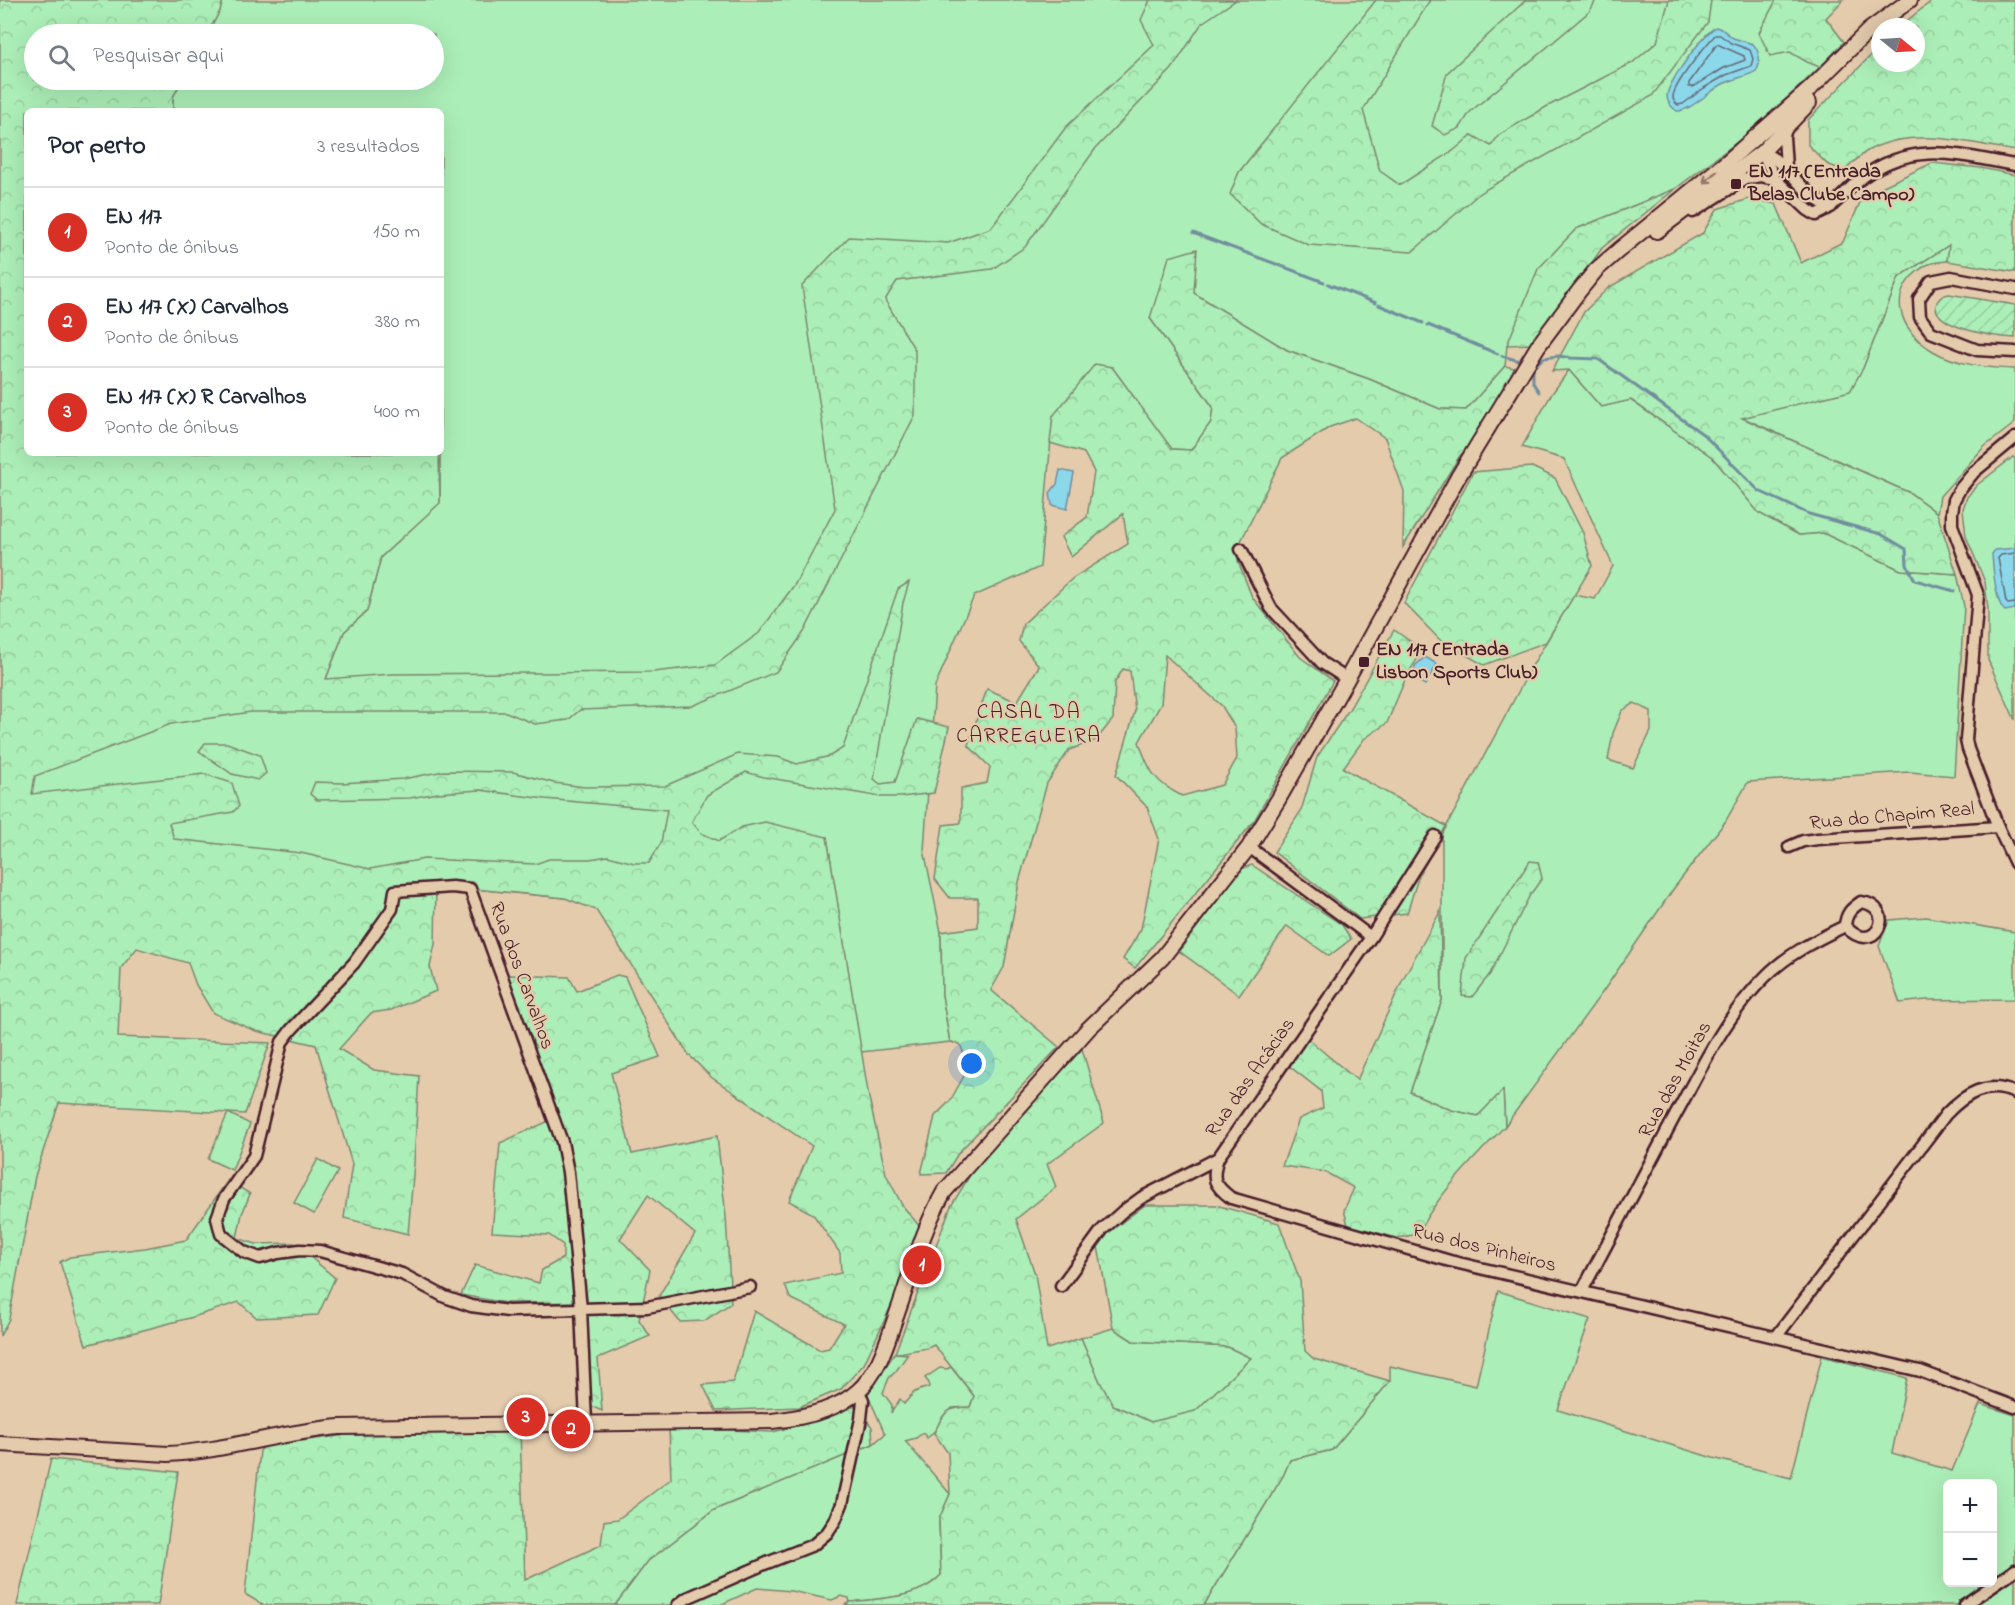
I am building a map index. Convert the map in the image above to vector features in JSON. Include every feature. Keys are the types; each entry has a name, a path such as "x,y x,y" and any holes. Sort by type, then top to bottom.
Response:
{"main road":[{"path":"1762,152 1769,135 1810,89 1868,31 1910,0"},
{"path":"1889,18 1894,12"},
{"path":"1579,291 1603,270 1762,152 1871,38"},
{"path":"0,1444 168,1454 339,1427 785,1420 827,1408 858,1390 873,1371 885,1347 932,1218 948,1187 1088,1029 1162,958 1249,847 1347,680 1458,477 1538,346 1596,270 1736,154 1810,89"},
{"path":"1736,154 1762,152"}],"street":[{"path":"1786,127 1784,137 1786,167"},
{"path":"1762,152 1773,156 1786,167 1812,197 1831,207"},
{"path":"1762,152 1776,179 1816,215 1831,207 1843,193 1869,173 1897,159 1919,154 1948,153 2015,165"},
{"path":"1664,226 1690,214 1738,182 1751,177 1776,179"},
{"path":"2015,289 1951,277 1931,281 1919,299 1920,317 1931,332 1977,350 2015,352"},
{"path":"2015,438 1974,472 1960,489 1954,500 1952,512 1952,525 1978,595 1966,740 1998,827 2015,863"},
{"path":"1241,549 1271,608 1322,663 1347,680"},
{"name":"Rua do Chapim Real","path":"1789,847 1803,841 1818,839 1998,827"},
{"name":"Rua das Acácias","path":"1061,1287 1102,1230 1123,1210 1141,1198 1218,1158 1371,937 1436,836"},
{"path":"1249,847 1371,937"},
{"name":"Rua dos Carvalhos","path":"581,1309 508,1311 471,1306 445,1296 402,1274 320,1251 289,1251 260,1258 244,1252 221,1234 217,1218 224,1199 254,1156 284,1038 354,963 393,909 395,891 444,887 470,889 562,1142 568,1172 581,1309 586,1423"},
{"name":"Rua das Moitas","path":"1581,1291 1690,1089 1734,1014 1764,978 1786,959 1811,942 1845,926"},
{"path":"1776,1337 1946,1114 1961,1098 1979,1089 1995,1087 2015,1093"},
{"name":"Rua dos Pinheiros","path":"1218,1158 1215,1181 1220,1189 1231,1198 1450,1261 1920,1371 2015,1407"},
{"path":"581,1309 647,1307 750,1287"},
{"path":"678,1605 687,1598 813,1545 827,1533 836,1521 842,1504 861,1419 863,1400 858,1390"},
{"path":"1964,1605 2015,1570"}],"green space":[{"path":"0,0 223,0 213,24 24,24 24,90 177,90 173,97 173,108 24,108 24,456 439,456 440,503 381,557 367,611 344,632 326,679 392,674 653,672 715,665 759,633 795,584 835,509 802,286 849,237 948,243 991,228 1066,127 1154,45 1141,20 1150,0 1236,0 1202,23 1172,69 1096,148 1025,247 992,269 897,281 885,300 915,350 915,415 804,632 776,672 692,706 580,710 568,720 535,724 506,712 251,712 171,724 35,776 32,794 204,774 232,783 239,806 233,812 169,823 174,839 301,853 370,869 424,859 535,864 549,859 590,859 608,856 634,863 649,863 661,843 667,810 545,799 480,790 410,798 317,800 310,794 315,782 342,783 403,779 444,771 513,772 554,783 585,787 665,786 738,754 778,757 797,764 830,756 843,748 898,589 909,582 903,603 874,779 880,784 895,782 917,719 949,727 934,793 881,797 746,772 707,795 692,822 701,833 719,841 742,827 765,822 827,837 869,1098 886,1174 902,1205 920,1227 904,1278 864,1364 841,1389 799,1407 716,1411 703,1385 733,1382 754,1311 820,1350 829,1348 844,1324 790,1298 785,1285 841,1273 840,1253 813,1214 789,1201 812,1146 711,1077 689,1055 596,910 565,898 436,885 435,944 430,967 436,991 391,1010 371,1013 339,1049 374,1070 419,1076 408,1234 344,1218 352,1164 316,1045 256,1031 213,1013 196,985 188,963 137,948 121,968 118,1037 270,1043 245,1114 59,1103 35,1176 9,1319 0,1336"},
{"path":"223,0 1150,0 1149,3 1179,0 1810,0 1844,42 1753,130 1675,189 1576,229 1507,345 1505,366 1466,410 1440,409 1369,379 1287,350 1194,293 1150,318 1213,407 1211,423 1191,450 1171,449 1112,367 1053,416 1040,567 974,596 935,686 924,850 941,932 942,995 950,1042 861,1052 827,837 565,898 142,856 0,776 16,746 326,679 344,632 367,611 381,557 440,502 440,456 444,456 444,108 173,108 173,97 177,90 444,90 444,24 213,24"},
{"path":"1376,0 1430,0 1363,110 1380,171 1400,185 1453,151 1472,135 1491,146 1499,135 1546,107 1632,63 1657,42 1669,0 1711,0 1708,22 1652,96 1481,192 1412,252 1309,245 1261,224 1230,194 1239,172"},
{"path":"1526,0 1596,0 1590,11 1470,112 1460,128 1445,135 1432,126 1447,73"},
{"path":"1776,0 1843,0 1826,18 1844,42 1820,67 1790,52 1770,56 1759,33"},
{"path":"1933,0 2015,0 2015,151 1941,138 1904,139 1869,150 1844,171 1827,164 1808,145 1808,120 1871,55 1871,72 1925,72 1925,18 1910,18"},
{"path":"1932,163 1981,168 2015,175 2015,272 1947,261 1949,245 1899,277 1863,368 1850,391 1742,418 1910,493 1937,513 1957,574 1901,570 1823,533 1799,535 1759,513 1712,457 1631,400 1601,407 1569,370 1552,371 1584,312 1608,288 1703,233 1717,209 1749,199 1776,204 1801,263 1843,242 1861,200 1873,191"},
{"path":"1675,189 1602,248 1535,344 1507,345 1538,269 1576,229"},
{"path":"1950,244 1947,261 1925,266 1912,276 1904,287 1901,310 1911,332 1942,356 1973,365 2015,369 2015,423 1984,447 1940,496 1937,513 1910,493 1741,417 1850,390 1863,368 1899,277"},
{"path":"1197,249 1194,293 1287,350 1369,379 1440,409 1466,410 1505,366 1518,369 1474,439 1459,457 1403,547 1404,491 1385,438 1356,418 1330,427 1282,458 1241,541 1238,561 1252,597 1300,657 1333,681 1254,821 1135,968 1123,959 1141,929 1159,839 1147,807 1116,775 1135,711 1130,671 1123,669 1115,682 1113,719 1096,740 1069,750 1047,783 1019,882 1004,967 991,990 1059,1047 959,1152 946,1173 921,1174 935,1116 950,1101 969,1067 960,1044 950,1042 942,995 941,932 978,927 978,898 950,898 935,879 943,825 961,823 961,788 987,783 990,767 968,745 987,689 1017,702 1039,666 1019,641 1023,624 1073,578 1128,544 1123,514 1071,557 1061,537 1087,517 1094,472 1084,453 1050,443 1053,416 1095,364 1112,367 1172,449 1191,450 1211,422 1213,407 1150,318 1169,257","holes":["1165,655 1222,706 1235,728 1237,758 1222,785 1182,796 1165,786 1154,775 1139,742 1161,704"]},
{"path":"1949,294 2015,305 2015,338 1969,330 1946,321 1938,314 1936,306 1940,298"},
{"path":"1569,370 1601,407 1630,400 1712,457 1759,513 1799,535 1823,533 1901,570 1957,574 1964,606 1954,776 1910,772 1748,782 1725,822 1674,888 1604,990 1505,1126 1503,1091 1478,1116 1451,1110 1410,1092 1442,1000 1442,835 1532,666 1574,595 1595,599 1613,566 1564,459 1522,447 1551,395","holes":["1634,703 1651,711 1651,731 1633,768 1608,760 1613,733 1622,711"]},
{"path":"2013,457 2015,458 2015,720 1988,660 1988,610 1985,582 1966,536 1963,509 1967,497 1977,485"},
{"path":"1532,467 1555,478 1583,533 1592,566 1546,642 1484,665 1441,641 1404,603 1473,472"},
{"path":"1394,630 1423,650 1407,675 1387,723 1364,739 1343,768 1446,826 1418,878 1407,913 1360,919 1274,852 1301,811 1317,757 1350,708"},
{"path":"205,743 227,743 260,755 266,773 258,780 232,774 199,751"},
{"path":"1530,861 1538,862 1542,878 1530,895 1490,974 1472,997 1462,996 1466,958"},
{"path":"1252,865 1342,925 1351,939 1329,956 1287,926 1239,995 1179,951 1241,869"},
{"path":"1440,912 1442,1000 1410,1092 1451,1110 1478,1116 1503,1090 1505,1126 1445,1192 1418,1234 1397,1238 1348,1225 1344,1210 1354,1188 1325,1172 1282,1166 1299,1119 1323,1108 1321,1091 1288,1065 1308,1039 1357,1080 1403,979"},
{"path":"1926,917 2015,932 2015,999 1926,1000 1900,1003 1879,946 1889,920"},
{"path":"508,975 569,977 577,991 617,975 625,977 660,1057 611,1073 632,1154 717,1136 726,1217 731,1303 704,1321 680,1322 659,1296 695,1234 648,1195 620,1239 650,1270 639,1320 650,1336 598,1358 602,1411 589,1405 585,1302 506,1303 461,1295 475,1265 539,1283 542,1270 563,1258 563,1245 549,1235 492,1232 500,1143 558,1117"},
{"path":"1082,1049 1104,1123 1047,1164 1056,1187 1016,1219 1035,1274 1047,1349 1081,1338 1100,1382 1113,1405 1151,1422 1195,1411 1251,1358 1228,1347 1133,1341 1113,1328 1097,1241 1145,1205 1216,1205 1279,1223 1300,1281 1305,1351 1314,1359 1390,1381 1332,1450 1290,1460 1283,1476 1204,1605 844,1605 850,1602 911,1593 932,1583 941,1575 939,1519 950,1494 948,1453 934,1433 947,1412 955,1408 970,1407 974,1396 934,1345 895,1353 951,1206 980,1159"},
{"path":"228,1113 250,1124 232,1170 208,1159"},
{"path":"318,1159 338,1171 314,1214 294,1203"},
{"path":"228,1180 250,1194 242,1214 237,1238 256,1244 294,1243 335,1278 318,1315 257,1318 239,1302 193,1317 86,1345 60,1262 70,1257 145,1248 186,1240"},
{"path":"1498,1291 1590,1319 1558,1410 1713,1458 1791,1478 1822,1356 1907,1378 1892,1453 1952,1471 1980,1404 2015,1415 2015,1605 1204,1605 1283,1476 1290,1460 1332,1450 1390,1381 1390,1366 1476,1386"},
{"path":"1113,1328 1133,1341 1228,1347 1251,1358 1195,1412 1151,1422 1113,1405 1100,1382 1081,1338"},
{"path":"895,1353 908,1354 889,1378 883,1393 892,1405 891,1413 900,1399 904,1404 914,1392 929,1387 925,1378 940,1368 951,1367 974,1396 970,1407 952,1408 927,1438 923,1433 905,1441 950,1494 939,1520 941,1575 922,1589 911,1593 850,1602 849,1598 841,1596 832,1600 791,1591 757,1588 720,1605 615,1605 648,1561 714,1510 873,1444 885,1434 868,1395"},
{"path":"855,1406 872,1427 873,1444 714,1510 648,1561 615,1605 263,1605 245,1594 260,1451 264,1446 346,1435 520,1429 525,1580 601,1545 604,1521 618,1519 671,1479 669,1427 773,1432 811,1422"},
{"path":"51,1459 178,1472 158,1605 17,1605"}],"water":[{"path":"1716,27 1733,38 1753,44 1759,57 1758,68 1754,72 1721,85 1699,101 1677,111 1671,106 1667,96 1673,80 1695,48"},
{"path":"1060,470 1074,473 1067,509 1052,505 1050,493 1057,484"},
{"path":"2015,548 2015,609 2005,611 1997,593 1992,554 1995,550"},
{"path":"1425,657 1437,664 1425,685 1413,678 1415,666"}],"waterway":[{"path":"1193,233 1324,282"},
{"path":"1328,284 1376,303"},
{"path":"1379,305 1423,323"},
{"path":"1428,325 1498,354"},
{"path":"1502,356 1520,361"},
{"path":"1539,392 1533,383 1533,368 1543,358 1559,356 1598,359 1704,435 1759,491 1809,514 1881,534 1906,549 1907,565 1915,580 1954,591"}],"place":[{"name":"EN 117 (Entrada Belas Clube Campo)","path":"1736,184"},
{"name":"EN 117 (Entrada Lisbon Sports Club)","path":"1364,662"},
{"name":"EN 117","path":"922,1265"},
{"name":"EN 117 (X) R Carvalhos","path":"526,1417"},
{"name":"EN 117 (X) Carvalhos","path":"571,1429"}],"district":[{"name":"CASAL DA CARREGUEIRA","path":"1029,725"}]}
